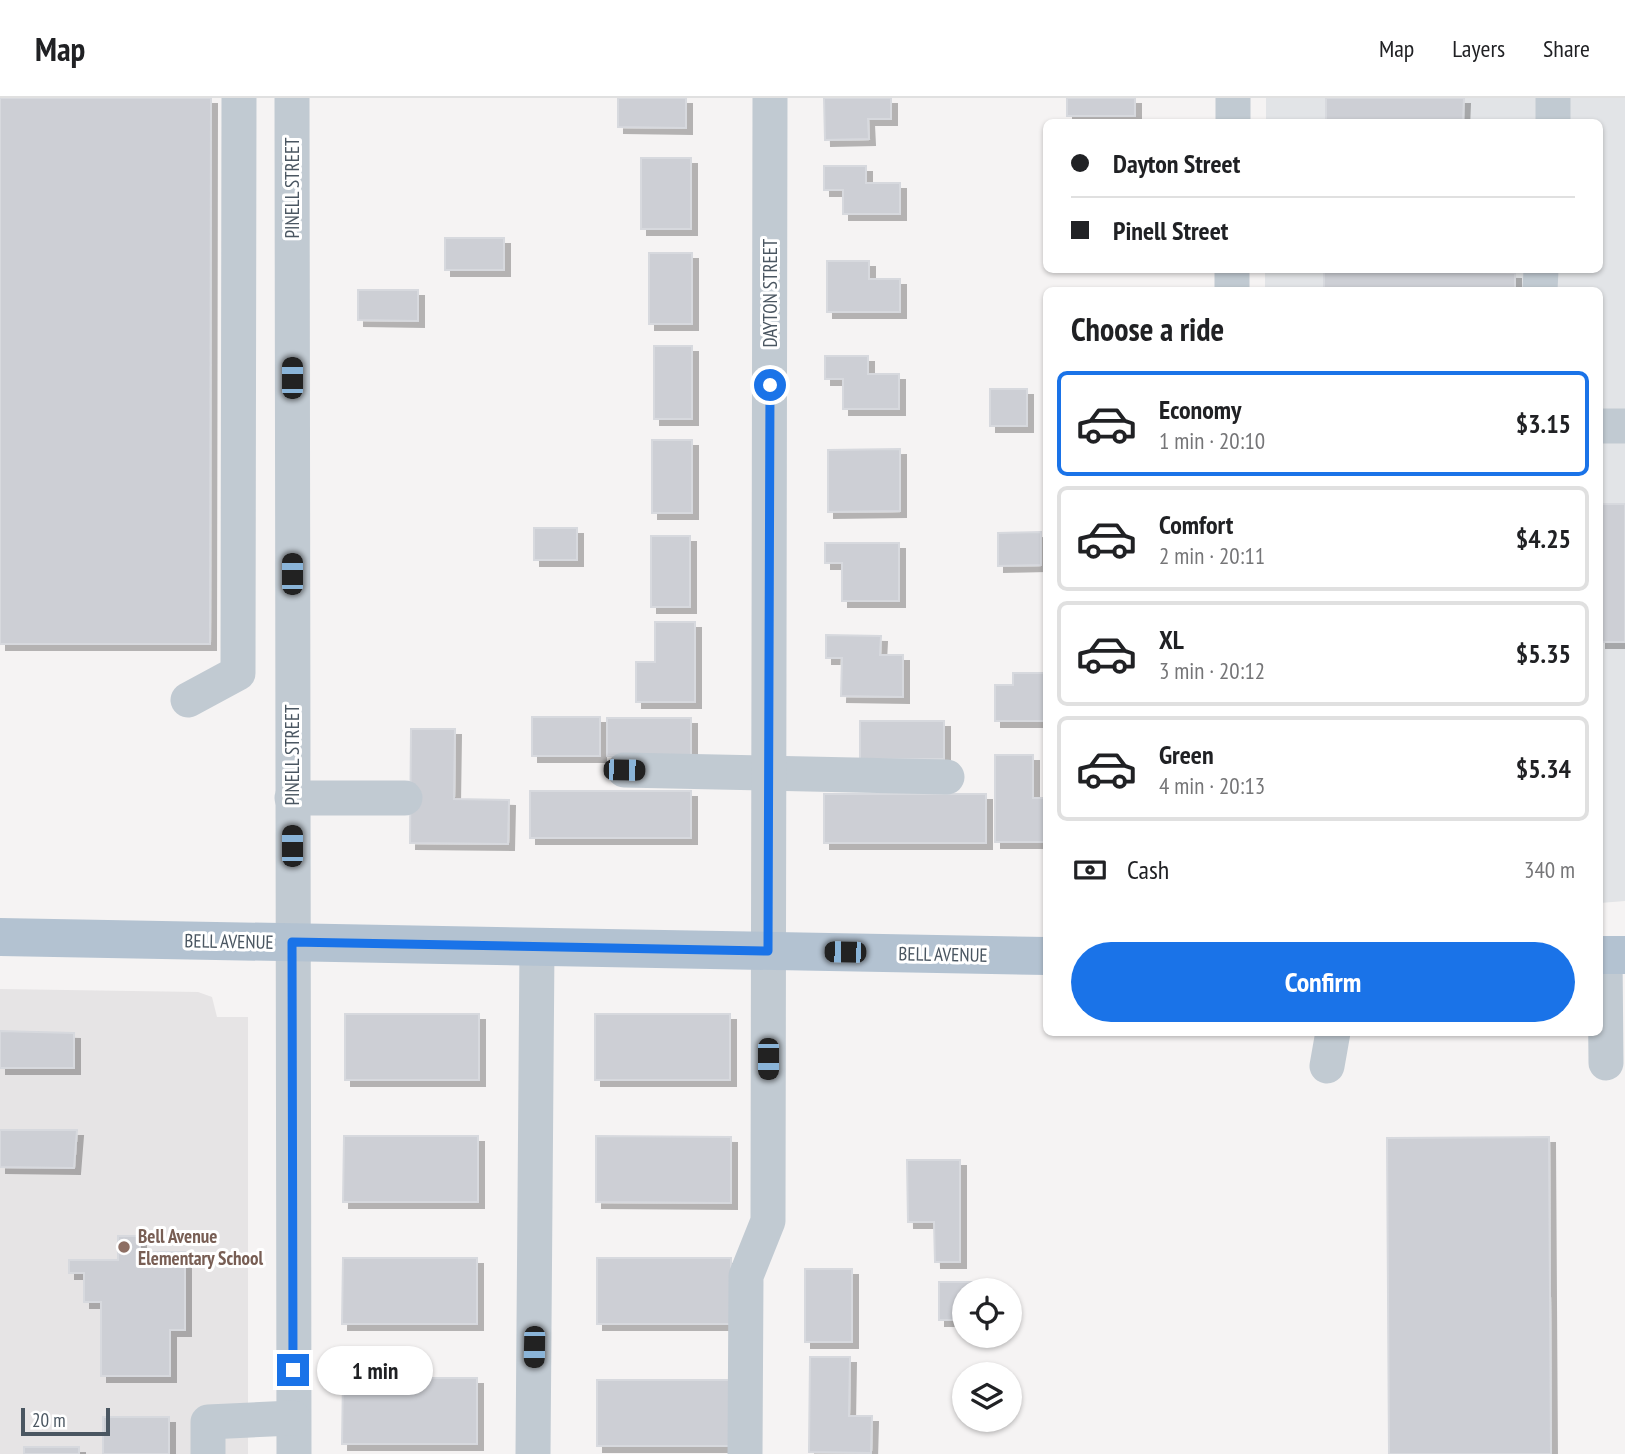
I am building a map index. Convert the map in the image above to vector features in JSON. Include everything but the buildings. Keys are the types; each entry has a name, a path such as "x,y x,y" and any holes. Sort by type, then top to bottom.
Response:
{"main road":[{"name":"BELL AVENUE","path":"0,937 1043,956"}],"street":[{"path":"188,700 238,673 239,98"},
{"name":"PINELL STREET","path":"292,98 294,1454"},
{"name":"DAYTON STREET","path":"745,1454 746,1276 768,1221 770,98"},
{"path":"1233,98 1233,119"},
{"path":"1553,98 1553,119"},
{"path":"1603,426 1625,426"},
{"path":"624,770 947,777"},
{"path":"292,798 405,798"},
{"path":"533,1454 537,946"},
{"path":"1606,1063 1610,955"},
{"path":"1327,1066 1332,1036"},
{"path":"208,1454 208,1422 293,1418"}],"shaded area":[{"path":"1266,98 1625,98 1625,901 1603,903 1603,287 1265,287 1265,273 1603,273 1603,119 1266,119"},
{"name":"Bell Avenue Elementary School","path":"0,989 198,992 212,997 217,1017 248,1017 248,1454 0,1454"}],"place":[{"name":"Bell Avenue Elementary School","path":"124,1247"}],"route":[{"path":"293,1370 292,942 768,951 770,385"}]}
